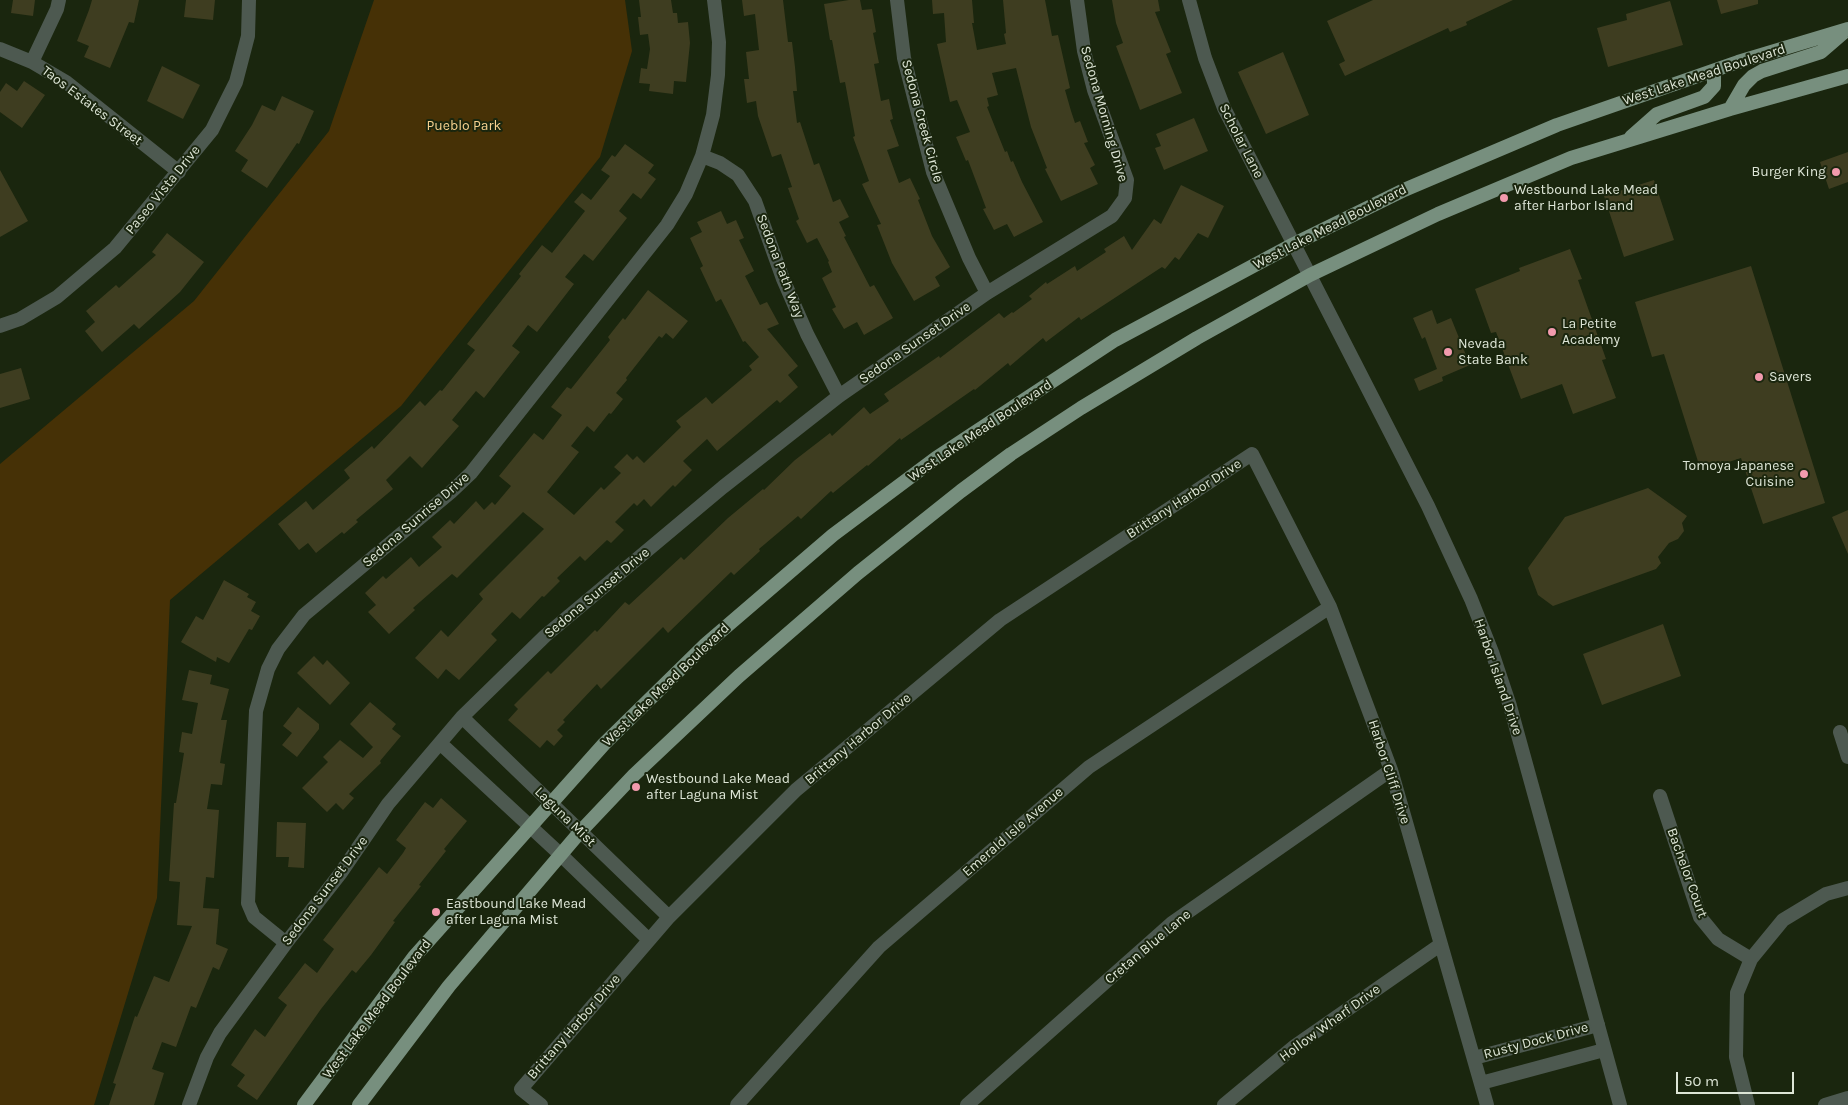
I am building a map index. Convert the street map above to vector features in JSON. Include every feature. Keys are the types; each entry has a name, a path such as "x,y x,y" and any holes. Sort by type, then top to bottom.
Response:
{"main road":[{"name":"West Lake Mead Boulevard","path":"304,1105 414,956 604,744 706,644 841,529 936,458 1115,340 1294,244 1404,190 1558,125 1714,71 1848,29"},
{"path":"1730,109 1744,85 1753,76 1821,52 1848,29"},
{"path":"1629,139 1657,114 1704,97 1714,86 1714,71"},
{"path":"359,1105 449,986 580,832 634,775 739,676 858,573 1011,454 1081,408 1197,338 1310,275 1438,214 1571,158 1730,109 1848,76"}],"street":[{"path":"32,62 59,0"},
{"name":"Paseo Vista Drive","path":"0,326 20,319 56,297 115,248 212,130 236,82 248,36 249,0"},
{"name":"Sedona Sunrise Drive","path":"286,943 254,916 248,903 256,711 268,669 278,649 304,615 451,492 471,473 668,225 686,194 702,156 713,115 718,75 719,42 714,0"},
{"name":"Sedona Creek Circle","path":"896,0 904,58 933,172 969,258 987,293"},
{"name":"Sedona Morning Drive","path":"1077,0 1084,51 1094,90 1127,180 1125,198"},
{"name":"Scholar Lane","path":"1189,0 1205,58 1224,108 1310,275"},
{"name":"Taos Estates Street","path":"0,49 32,62 66,82 179,172"},
{"name":"Sedona Path Way","path":"702,156 720,163 738,175 755,201 783,279 839,396"},
{"name":"Sedona Sunset Drive","path":"190,1105 207,1057 220,1032 340,874 388,804 462,717 546,636 723,487 839,396 987,293 1112,216 1125,198"},
{"name":"Harbor Island Drive","path":"1310,275 1428,506 1471,599 1492,652 1513,716 1620,1105"},
{"name":"Harbor Cliff Drive","path":"1252,454 1330,607 1392,770 1440,945 1487,1105"},
{"name":"Brittany Harbor Drive","path":"541,1105 521,1089 669,917 796,790 1000,620 1252,454"},
{"name":"Emerald Isle Avenue","path":"737,1105 879,948 1089,767 1330,607"},
{"name":"Laguna Mist","path":"462,717 669,917"},
{"path":"1840,732 1848,757"},
{"path":"440,743 649,940"},
{"name":"Cretan Blue Lane","path":"967,1105 1172,923 1392,770"},
{"name":"Bachelor Court","path":"1660,796 1700,917 1718,939 1751,959"},
{"path":"1748,1105 1736,1057 1737,993 1751,959 1783,920 1826,894 1848,888"},
{"name":"Hollow Wharf Drive","path":"1224,1105 1295,1046 1440,945"},
{"name":"Rusty Dock Drive","path":"1474,1058 1598,1024"},
{"name":"Rusty Dock Drive","path":"1481,1083 1604,1050"},
{"path":"1825,1105 1848,1098"}],"green space":[{"name":"Pueblo Park","path":"374,0 625,0 632,51 600,157 401,406 170,600 157,898 94,1105 0,1105 0,464 194,301 329,131"}],"building":[{"path":"13,0 35,0 33,16 11,13"},
{"path":"92,0 139,0 134,23 129,22 110,68 84,57 89,46 77,41"},
{"path":"186,0 215,0 213,20 184,17"},
{"path":"639,0 671,0 673,13 677,13 678,23 688,22 690,43 686,82 674,81 673,94 649,91 650,84 639,83 641,68 647,69 650,49 648,34 640,35 638,17 641,17"},
{"path":"742,0 783,0 788,42 792,42 795,67 797,91 793,91 797,123 800,122 814,165 819,163 833,202 840,199 849,217 839,222 846,236 844,237 870,287 874,285 893,318 864,335 857,322 844,329 832,309 836,307 822,278 832,272 829,261 817,238 807,243 796,221 799,219 788,188 792,187 781,154 772,157 758,116 756,101 747,103 744,79 749,79 746,52 759,50 755,14 744,16"},
{"path":"860,0 862,10 872,9 876,32 873,33 879,63 874,64 881,101 889,99 893,119 890,120 899,146 887,150 899,183 910,178 920,199 918,200 932,236 950,267 935,277 940,286 914,301 892,263 877,225 881,224 862,184 869,181 853,137 855,136 845,82 840,83 832,40 830,40 824,4"},
{"path":"932,0 972,0 974,23 972,23 977,50 1006,44 1003,0 1045,0 1052,36 1058,35 1070,88 1065,90 1075,123 1080,121 1088,142 1084,143 1095,165 1090,168 1098,184 1061,201 1045,169 1047,168 1031,127 1016,68 992,73 998,95 987,98 989,106 987,107 1005,152 1007,151 1011,162 1013,161 1043,222 1014,237 1007,224 994,230 983,209 986,208 968,160 966,161 956,137 970,132 957,100 950,102 937,44 946,42 944,13 933,14"},
{"path":"1112,0 1158,0 1160,11 1155,12 1171,52 1166,54 1182,93 1140,110 1116,46 1123,43 1116,23"},
{"path":"1373,0 1513,0 1466,22 1467,25 1450,32 1448,28 1345,76 1339,64 1345,61 1327,21"},
{"path":"1717,0 1758,0 1758,4 1721,14"},
{"path":"1670,1 1683,45 1608,67 1597,28 1627,20 1626,14"},
{"path":"1283,52 1309,115 1266,134 1238,72"},
{"path":"162,66 200,85 183,119 147,101"},
{"path":"24,81 45,95 22,128 0,112 0,92 6,83 17,91"},
{"path":"282,96 314,111 299,144 297,143 267,188 241,171 248,160 235,151 262,105 275,111"},
{"path":"1194,118 1208,151 1164,170 1155,148 1161,146 1156,134"},
{"path":"625,144 654,165 648,173 656,179 641,199 633,193 619,211 627,218 593,261 584,254 565,277 574,284 537,332 528,325 512,346 520,352 484,398 476,391 452,420 459,426 422,468 410,456 386,480 393,489 356,520 358,522 344,534 342,532 316,553 308,543 299,550 278,524 306,501 313,510 350,478 344,470 372,446 374,449 420,401 425,406 440,390 442,391 475,350 467,344 521,276 519,274 542,245 552,253 585,211 574,202 582,193 591,200 610,176 601,170 612,155 615,157"},
{"name":"Burger King","path":"1848,152 1848,182 1829,189 1820,162"},
{"path":"0,170 28,221 0,237"},
{"path":"1654,180 1674,240 1624,257 1604,196"},
{"path":"1181,185 1224,206 1208,238 1198,233 1179,260 1175,257 1165,269 1162,267 1081,320 1079,317 1046,342 1043,338 1010,366 1008,363 975,390 901,440 900,438 833,493 831,491 801,519 798,516 759,549 760,551 734,575 731,572 668,633 663,627 601,689 597,684 563,720 565,722 557,730 563,736 554,746 547,740 540,748 508,720 518,709 514,705 548,671 551,674 595,630 597,632 625,602 629,605 681,557 684,560 728,518 764,490 795,460 830,433 832,436 864,407 870,414 889,401 884,394 939,356 940,358 999,313 1004,318 1013,313 1032,299 1029,296 1046,282 1047,284 1075,266 1077,271 1106,252 1104,249 1124,236 1132,250 1154,219 1161,224"},
{"path":"721,211 727,224 736,220 744,238 739,240 754,271 745,276 760,305 767,302 779,324 767,329 798,366 788,375 798,387 780,403 777,400 717,451 707,439 683,461 692,470 675,487 673,485 651,507 644,499 637,506 634,503 615,522 624,530 611,543 607,540 585,561 580,556 557,578 560,581 544,597 542,596 520,619 512,612 491,634 497,640 459,680 446,669 438,679 415,658 441,630 448,637 483,599 479,594 544,529 523,512 457,578 452,574 413,608 415,610 389,634 368,612 376,605 365,593 383,576 386,579 411,557 419,567 442,547 432,537 450,520 454,524 476,501 484,510 492,502 495,505 511,486 499,476 534,433 543,440 562,415 551,407 567,387 571,389 610,340 608,337 623,318 625,320 648,290 688,321 673,339 666,333 662,338 659,336 616,393 623,399 611,414 609,413 594,432 587,426 571,446 579,452 547,492 574,515 601,487 604,490 621,473 614,467 627,454 633,460 637,456 644,463 681,427 676,421 706,397 712,404 752,370 749,366 759,357 745,341 743,342 721,299 716,302 700,268 703,266 690,238 702,232 697,222"},
{"path":"167,233 204,262 180,292 139,329 134,324 102,352 85,331 95,322 86,311 116,285 119,288 156,255 152,252"},
{"path":"1570,249 1582,279 1578,280 1606,359 1602,360 1616,398 1573,414 1562,384 1521,399 1496,332 1491,333 1475,289 1520,271 1519,268"},
{"path":"1751,266 1825,503 1763,524 1741,458 1701,471 1664,354 1652,357 1635,302"},
{"name":"Nevada State Bank","path":"1432,310 1437,324 1451,318 1470,365 1442,377 1443,381 1419,391 1414,379 1437,369 1425,337 1422,339 1413,318"},
{"path":"21,368 30,399 0,408 0,374"},
{"path":"1648,488 1687,516 1682,523 1684,531 1678,539 1669,543 1658,557 1661,563 1656,569 1553,606 1538,595 1528,568 1565,517"},
{"path":"1848,510 1848,554 1832,517"},
{"path":"224,580 249,594 247,597 256,602 251,611 260,616 252,630 249,629 229,663 217,657 216,662 181,642 196,616 203,620"},
{"path":"1663,624 1681,676 1602,705 1583,654"},
{"path":"314,656 323,665 327,660 350,683 330,705 297,673"},
{"path":"189,670 212,675 210,684 229,689 221,720 227,720 220,763 225,764 222,785 211,784 207,809 219,810 214,878 206,877 203,908 219,909 216,944 228,949 219,970 213,967 196,1008 191,1006 176,1047 162,1042 152,1069 164,1073 154,1105 109,1105 116,1084 113,1083 135,1016 137,1017 154,976 169,982 192,926 177,925 180,882 169,881 174,803 176,803 184,753 179,752 182,732 192,734 198,703 182,700"},
{"path":"370,702 396,724 392,729 401,736 380,761 381,763 349,794 354,798 343,810 336,803 327,812 302,788 328,762 323,757 340,740 363,758 373,747 350,724"},
{"path":"298,707 319,724 319,729 297,757 282,745 292,733 283,726"},
{"path":"441,798 467,821 444,849 446,851 393,921 395,922 371,955 356,973 352,970 321,1009 257,1100 237,1086 245,1075 231,1065 255,1029 265,1037 287,1005 278,998 305,963 317,973 334,949 323,940 379,867 387,874 403,853 406,848 396,840 425,802 433,808"},
{"path":"277,822 306,823 304,868 288,867 289,857 276,857"}],"place":[{"name":"Burger King","path":"1836,172"},
{"name":"Westbound Lake Mead after Harbor Island","path":"1504,198"},
{"name":"La Petite Academy","path":"1552,332"},
{"name":"Nevada State Bank","path":"1448,352"},
{"name":"Savers","path":"1759,377"},
{"name":"Tomoya Japanese Cuisine","path":"1804,474"},
{"name":"Westbound Lake Mead after Laguna Mist","path":"636,787"},
{"name":"Eastbound Lake Mead after Laguna Mist","path":"436,912"}]}
